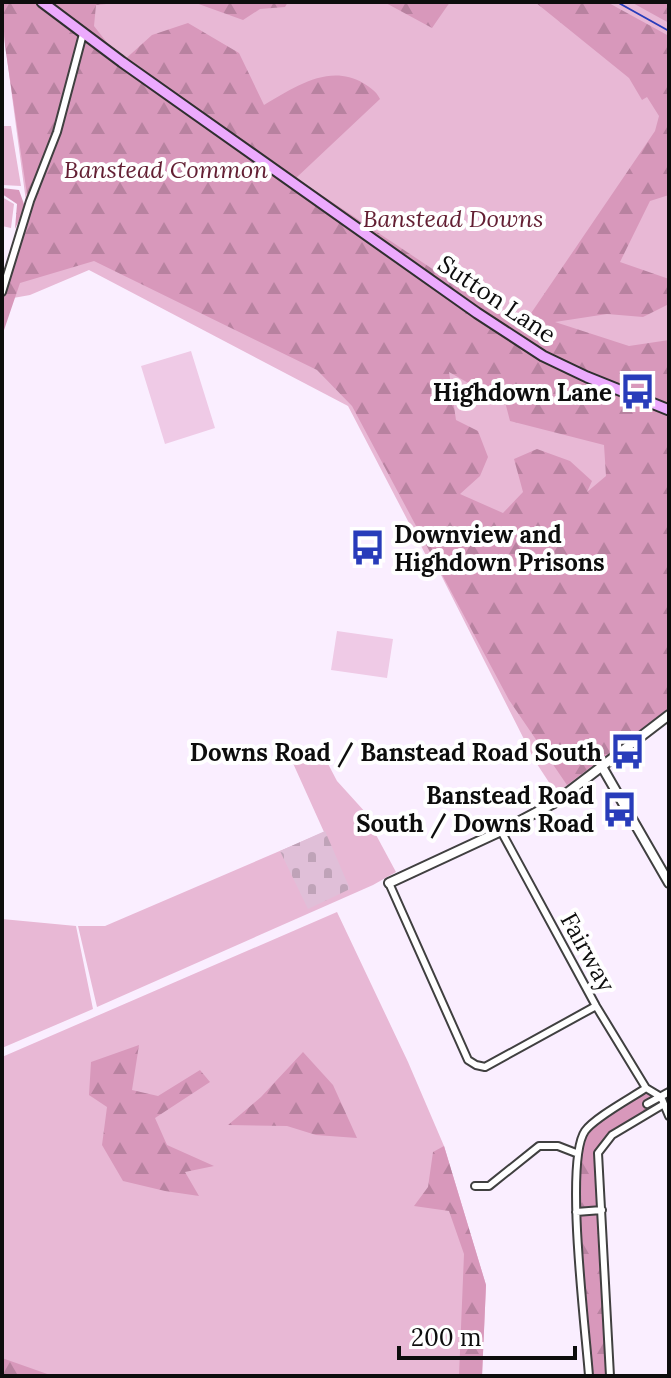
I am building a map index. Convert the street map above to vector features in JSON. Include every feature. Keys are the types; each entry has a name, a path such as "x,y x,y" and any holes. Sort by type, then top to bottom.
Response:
{"main road":[{"name":"Sutton Lane","path":"42,2 477,313 543,356 669,410"}],"street":[{"path":"2,292 30,201 57,132 83,34"},
{"path":"596,1006 485,1067 476,1065 468,1060 389,883 554,803 669,715"},
{"path":"601,765 669,883"},
{"name":"Fairway","path":"501,831 642,1090 651,1112"},
{"path":"589,1376 576,1212 576,1153 585,1130 642,1090 663,1100 669,1116"},
{"path":"610,1376 598,1153 612,1135 651,1112 669,1092"},
{"path":"647,1104 663,1100"},
{"path":"475,1186 489,1186 539,1146 558,1146 576,1153"},
{"path":"576,1212 602,1210"}],"green space":[{"name":"Banstead Common","path":"2,2 669,2 669,715 567,792 556,793 535,761 440,573 432,567 348,406 89,270 30,295 2,300 27,209"},
{"name":"Banstead Common","path":"2,2 127,2 96,5 94,26 122,62 152,35 188,23 239,53 264,105 299,85 324,77 350,78 363,83 380,99 296,178 521,328 655,131 659,116 647,97 642,100 629,78 535,2 607,2 669,36 669,195 650,201 620,262 669,279 669,304 643,317 607,314 555,322 629,346 669,340 669,708 567,785 509,700 352,406 317,370 94,261 20,283 2,336 2,292 29,208 5,46","holes":["449,372 484,392 504,398 510,421 604,445 606,476 587,492 592,481 570,461 537,449 514,459 523,492 503,513 460,494 480,476 488,457 478,431 456,420"]},
{"path":"193,2 288,2 285,7 260,9 243,20"},
{"path":"384,2 450,2 432,28"},
{"path":"631,2 669,2 669,23"},
{"path":"2,126 11,126 21,186 2,185"},
{"path":"2,188 19,190 25,207 15,229 17,204 2,194"},
{"path":"2,197 14,204 11,228 2,226"},
{"path":"299,758 326,760 337,781 380,830 375,833 396,872 97,1007 78,926 105,926 324,832 292,761"},
{"path":"325,831 350,889 308,909 280,851"},
{"path":"337,912 444,1146 486,1285 482,1376 2,1376 2,1057"},
{"path":"2,919 76,926 93,1009 2,1048"},
{"path":"139,1045 132,1090 158,1096 200,1070 210,1082 155,1118 167,1145 214,1166 185,1172 199,1196 123,1181 102,1145 107,1107 89,1095 91,1062"},
{"path":"303,1052 333,1085 357,1138 316,1135 287,1126 228,1125 261,1097"},
{"path":"646,1088 664,1104 612,1135 598,1153 610,1376 589,1376 576,1210 579,1148 589,1126"},
{"path":"444,1146 486,1285 482,1376 459,1376 464,1254 449,1211 414,1206 428,1187 433,1152"},
{"path":"2,1358 53,1376 2,1376"}],"shaded area":[{"path":"191,351 215,428 165,444 141,366"},
{"path":"337,631 393,639 387,678 331,670"}],"railway":[{"path":"617,2 669,31"}],"place":[{"name":"Highdown Lane","path":"638,392"},
{"name":"Downview and Highdown Prisons","path":"368,548"},
{"name":"Downs Road / Banstead Road South","path":"628,752"},
{"name":"Banstead Road South / Downs Road","path":"620,809"}],"park label":[{"name":"Banstead Downs","path":"453,218"}]}
